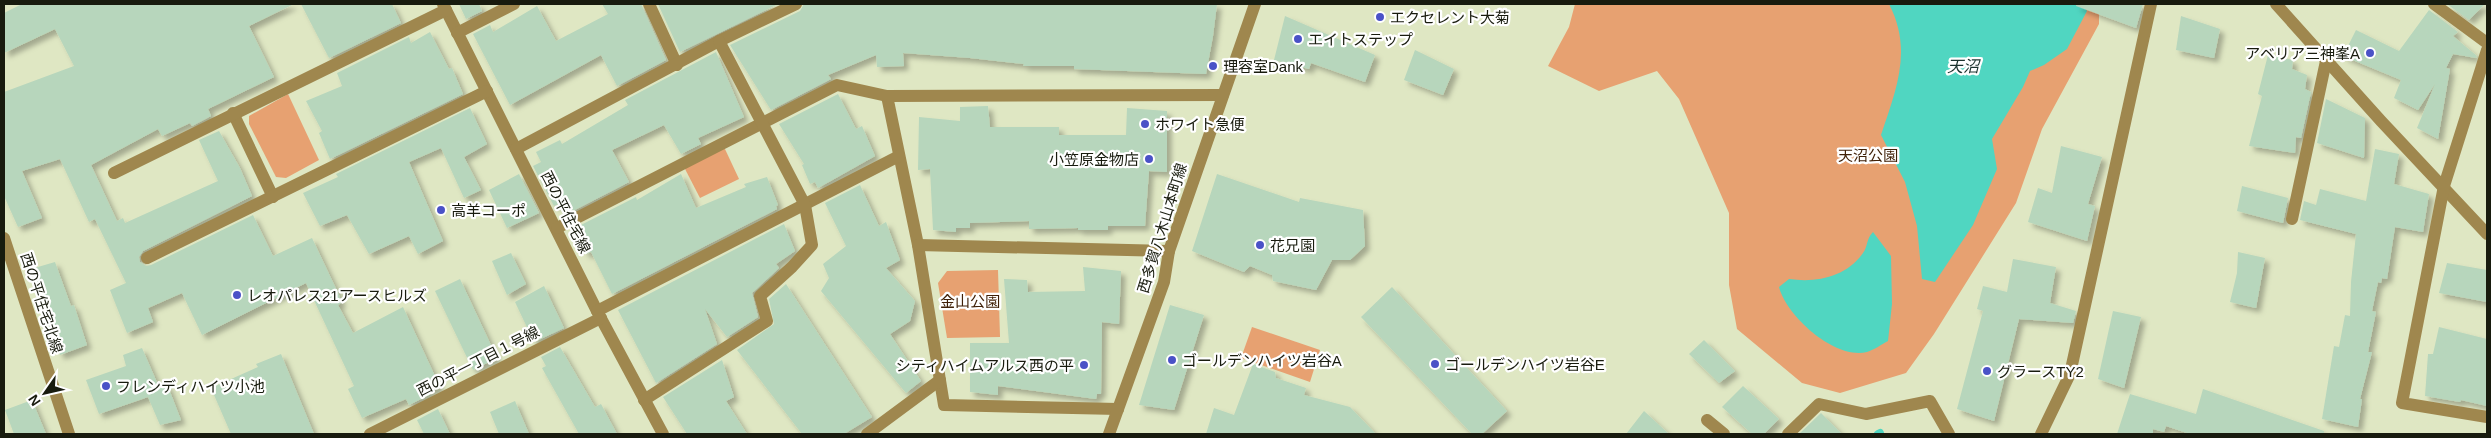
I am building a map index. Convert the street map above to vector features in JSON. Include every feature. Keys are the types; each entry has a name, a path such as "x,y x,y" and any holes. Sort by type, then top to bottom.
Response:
{"street":[{"path":"458,33 514,4"},
{"path":"649,4 677,65"},
{"path":"516,149 718,42 796,4"},
{"name":"西多賀八木山本町線","path":"1109,434 1164,282 1169,251 1223,95 1229,84 1255,4"},
{"path":"2041,434 2070,374 2151,4"},
{"path":"2276,4 2326,61 2487,234"},
{"path":"2434,4 2487,43"},
{"path":"114,173 445,7"},
{"name":"西の平住宅線","path":"445,7 599,314 663,434"},
{"path":"644,400 767,321 760,296 812,245 805,206 718,42"},
{"path":"2487,50 2444,186 2402,403 2487,417"},
{"path":"2292,219 2326,61"},
{"path":"557,228 837,85 887,96 1223,95"},
{"path":"147,258 487,91"},
{"path":"887,96 918,245 944,405 1118,409"},
{"path":"233,113 273,197"},
{"name":"西の平一丁目１号線","path":"370,434 899,156"},
{"name":"西の平住宅北線","path":"4,238 70,434"},
{"path":"918,245 1169,251"},
{"path":"867,434 940,380"},
{"path":"1788,434 1819,404 1866,414 1930,401 1949,434"},
{"path":"1707,420 1724,434"}],"green space":[{"name":"天沼公園","path":"1575,4 2099,4 2099,24 2042,129 2016,203 1934,334 1906,373 1840,393 1802,383 1737,329 1729,285 1729,213 1679,99 1657,71 1599,91 1548,66 1569,27"},
{"path":"288,94 319,160 286,178 276,177 249,124 249,116"},
{"path":"724,147 739,179 700,198 684,167"},
{"name":"金山公園","path":"998,270 1000,337 947,338 938,283 947,271"},
{"path":"1252,327 1320,350 1310,382 1241,358"}],"water":[{"name":"天沼","path":"1889,4 2082,4 2087,11 2067,49 2044,65 2030,71 2023,87 1992,139 1997,169 1973,225 1935,282 1922,279 1917,226 1905,182 1881,135 1900,70 1901,54 1896,21"},
{"path":"1873,232 1891,256 1892,304 1888,341 1867,352 1854,353 1840,349 1813,333 1791,310 1783,298 1779,287 1789,279 1820,279 1848,268 1863,253"}],"building":[{"path":"22,4 294,4 249,26 274,77 208,109 211,116 192,126 190,123 162,136 158,129 91,165 117,221 123,218 125,223 218,181 199,140 219,131 240,168 252,196 143,251 139,257 140,262 146,266 151,265 253,215 273,256 312,238 339,295 341,303 338,305 353,333 403,307 440,387 429,392 431,394 409,405 406,399 362,418 348,389 354,386 306,283 202,335 182,293 148,308 153,322 127,333 110,290 126,283 95,219 89,222 60,159 22,171 42,218 18,227 4,196 4,92 74,66 55,29 4,53 4,13"},
{"path":"301,4 392,4 401,23 329,58"},
{"path":"459,4 479,4 482,11 466,19"},
{"path":"602,4 641,4 666,60 617,86 601,55 510,105 473,34 490,25 493,32 537,6 556,41 608,14"},
{"path":"658,4 778,4 680,52"},
{"path":"804,4 1217,4 1206,74 1074,69 1074,66 1023,66 1024,64 970,58 903,53 904,66 877,67 876,55 828,75 831,79 771,110 730,45 800,11"},
{"path":"2076,4 2143,4 2136,28 2076,6"},
{"path":"2447,4 2485,4 2469,20"},
{"path":"2429,10 2458,32 2453,36 2477,56 2476,58 2453,54 2446,68 2450,69 2438,139 2417,128 2435,84 2418,110 2394,98 2401,80 2343,56 2356,30 2399,51"},
{"path":"1285,16 1375,55 1365,82 1311,63 1309,69 1274,60"},
{"path":"2181,16 2220,29 2214,58 2176,50"},
{"path":"430,32 449,69 452,68 463,94 330,159 319,133 322,131 306,101 342,86 337,73 409,37 411,43"},
{"path":"1415,50 1454,69 1443,95 1404,80"},
{"path":"716,52 744,117 698,138 701,144 681,154 664,125 612,150 629,182 565,215 560,203 554,206 533,166 541,162 536,152 560,140 562,144 628,105 625,100"},
{"path":"2268,55 2293,60 2292,69 2307,75 2305,89 2311,92 2301,138 2296,137 2295,153 2249,146 2262,96 2258,94"},
{"path":"838,94 856,129 862,126 875,156 818,188 815,182 810,184 802,165 804,164 779,124"},
{"path":"2326,99 2365,118 2364,158 2317,143"},
{"path":"988,106 990,127 1059,127 1059,135 1126,135 1127,108 1167,111 1167,172 1149,171 1145,226 1108,226 1108,230 1078,230 1078,228 1029,229 1029,221 970,223 970,228 956,228 956,232 933,230 930,169 918,170 919,117 960,121 960,107"},
{"path":"470,108 487,144 464,157 481,190 464,198 441,148 409,162 443,241 418,254 409,236 369,254 347,215 320,226 303,193 338,177 336,174"},
{"path":"2061,146 2102,157 2088,204 2095,206 2087,241 2028,222 2038,188 2052,193"},
{"path":"2375,149 2399,154 2394,184 2429,194 2423,232 2395,227 2387,279 2382,278 2381,283 2378,282 2372,311 2376,312 2368,352 2372,352 2360,399 2362,399 2358,427 2322,419 2334,346 2339,347 2345,315 2350,316 2356,234 2300,220 2304,201 2316,205 2320,189 2366,201"},
{"path":"519,174 539,213 507,228 489,190"},
{"path":"681,174 696,208 746,187 744,184 767,177 778,205 776,206 777,209 612,294 591,252 586,254 573,229 636,197 637,200"},
{"path":"1217,174 1299,202 1300,198 1363,210 1365,246 1350,260 1332,260 1316,290 1273,281 1272,275 1250,266 1244,272 1192,251"},
{"path":"860,185 879,226 886,222 900,260 886,268 915,301 910,321 890,334 921,381 906,393 821,291 829,278 823,264 846,246 825,203"},
{"path":"2242,186 2288,198 2283,223 2237,211"},
{"path":"784,224 795,251 776,264 779,268 752,293 758,317 727,337 705,309 717,344 656,383 618,310"},
{"path":"2238,252 2265,258 2256,308 2230,302 2237,273"},
{"path":"511,253 526,284 507,295 492,261"},
{"path":"2013,259 2056,267 2050,303 2076,311 2073,323 2019,319 1994,421 1957,409 1983,311 1977,309 1983,286 2007,292"},
{"path":"55,262 71,306 74,305 87,345 60,355 45,315 50,314 31,269"},
{"path":"2447,263 2487,270 2487,302 2439,293"},
{"path":"1083,267 1121,271 1119,324 1102,322 1101,394 1097,394 1096,399 998,386 998,395 970,392 970,343 1009,343 1004,279 1027,280 1028,292 1085,291"},
{"path":"460,279 497,358 473,370 435,291"},
{"path":"786,284 872,417 844,434 802,434 737,350 774,324 769,299"},
{"path":"544,286 564,328 534,342 515,302"},
{"name":"ゴールデンハイツ岩谷E","path":"1392,287 1507,411 1482,434 1472,434 1361,317"},
{"name":"ゴールデンハイツ岩谷A","path":"1170,305 1204,315 1174,410 1139,405"},
{"path":"2113,311 2141,317 2124,388 2098,379"},
{"path":"2439,327 2487,339 2487,406 2461,400 2460,402 2425,396 2428,354 2433,354"},
{"path":"1704,340 1735,371 1719,383 1689,354"},
{"path":"560,347 595,407 601,404 617,434 579,434 542,368 546,366 541,357"},
{"path":"142,348 159,387 167,384 181,420 160,425 148,397 99,414 86,380 126,366 123,355"},
{"path":"281,354 314,434 231,434 211,388 258,367 256,364"},
{"path":"722,360 734,397 726,401 747,434 687,434 663,397"},
{"path":"1253,364 1275,372 1276,378 1306,388 1304,395 1350,407 1376,434 1206,434 1214,408 1234,415"},
{"path":"1743,386 1779,419 1764,434 1752,434 1722,407"},
{"path":"2203,389 2324,431 2324,434 2190,434 2166,426 2164,432 2153,429 2153,434 2117,434 2130,394 2196,414"},
{"path":"32,400 46,434 14,434 5,410"},
{"path":"515,401 529,434 499,434 490,412"},
{"path":"438,409 450,434 424,434 417,420"},
{"path":"1644,411 1669,434 1626,434"},
{"path":"1821,413 1842,434 1799,434"}],"place":[{"name":"エクセレント大菊","path":"1380,17"},
{"name":"エイトステップ","path":"1298,39"},
{"name":"アベリア三神峯A","path":"2370,53"},
{"name":"理容室Dank","path":"1213,66"},
{"name":"ホワイト急便","path":"1145,124"},
{"name":"小笠原金物店","path":"1149,159"},
{"name":"高羊コーポ","path":"441,210"},
{"name":"花兄園","path":"1260,245"},
{"name":"レオパレス21アースヒルズ","path":"237,295"},
{"name":"ゴールデンハイツ岩谷A","path":"1172,360"},
{"name":"ゴールデンハイツ岩谷E","path":"1435,364"},
{"name":"シティハイムアルス西の平","path":"1084,365"},
{"name":"グラースTY2","path":"1987,371"},
{"name":"フレンディハイツ小池","path":"106,386"}]}
